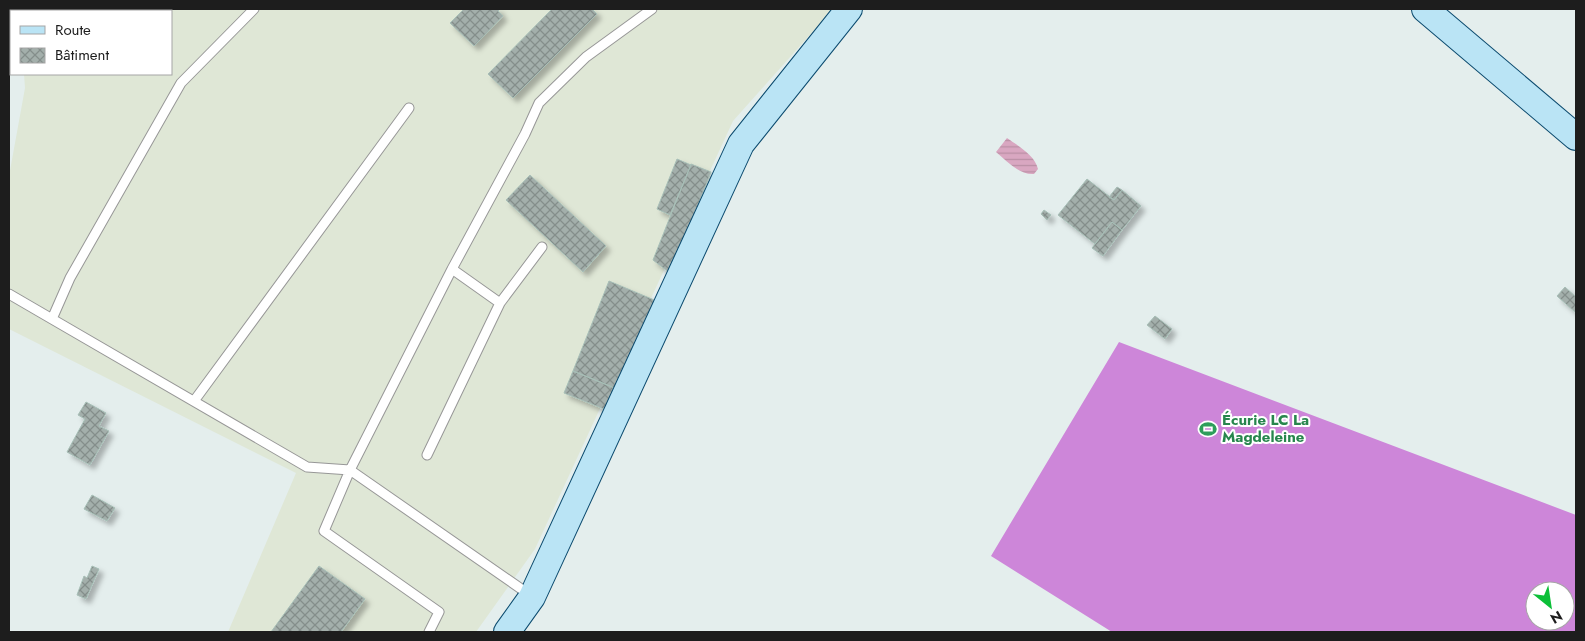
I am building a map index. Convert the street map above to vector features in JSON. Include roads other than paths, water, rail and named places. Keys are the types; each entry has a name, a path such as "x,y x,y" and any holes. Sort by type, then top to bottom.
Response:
{"main road":[{"path":"507,632 532,597 741,144 850,9"},
{"path":"1425,9 1576,137"}],"lane":[{"path":"52,318 70,278 182,83 254,9"},
{"path":"429,632 439,612 324,531 350,470 452,269 525,134 539,103 586,57 651,9"},
{"path":"194,401 409,108"},
{"path":"427,455 500,303 542,247"},
{"path":"452,269 500,303"},
{"path":"9,294 307,467 350,470 532,597"}],"place":[{"name":"Écurie LC La Magdeleine","path":"1208,429"}]}
